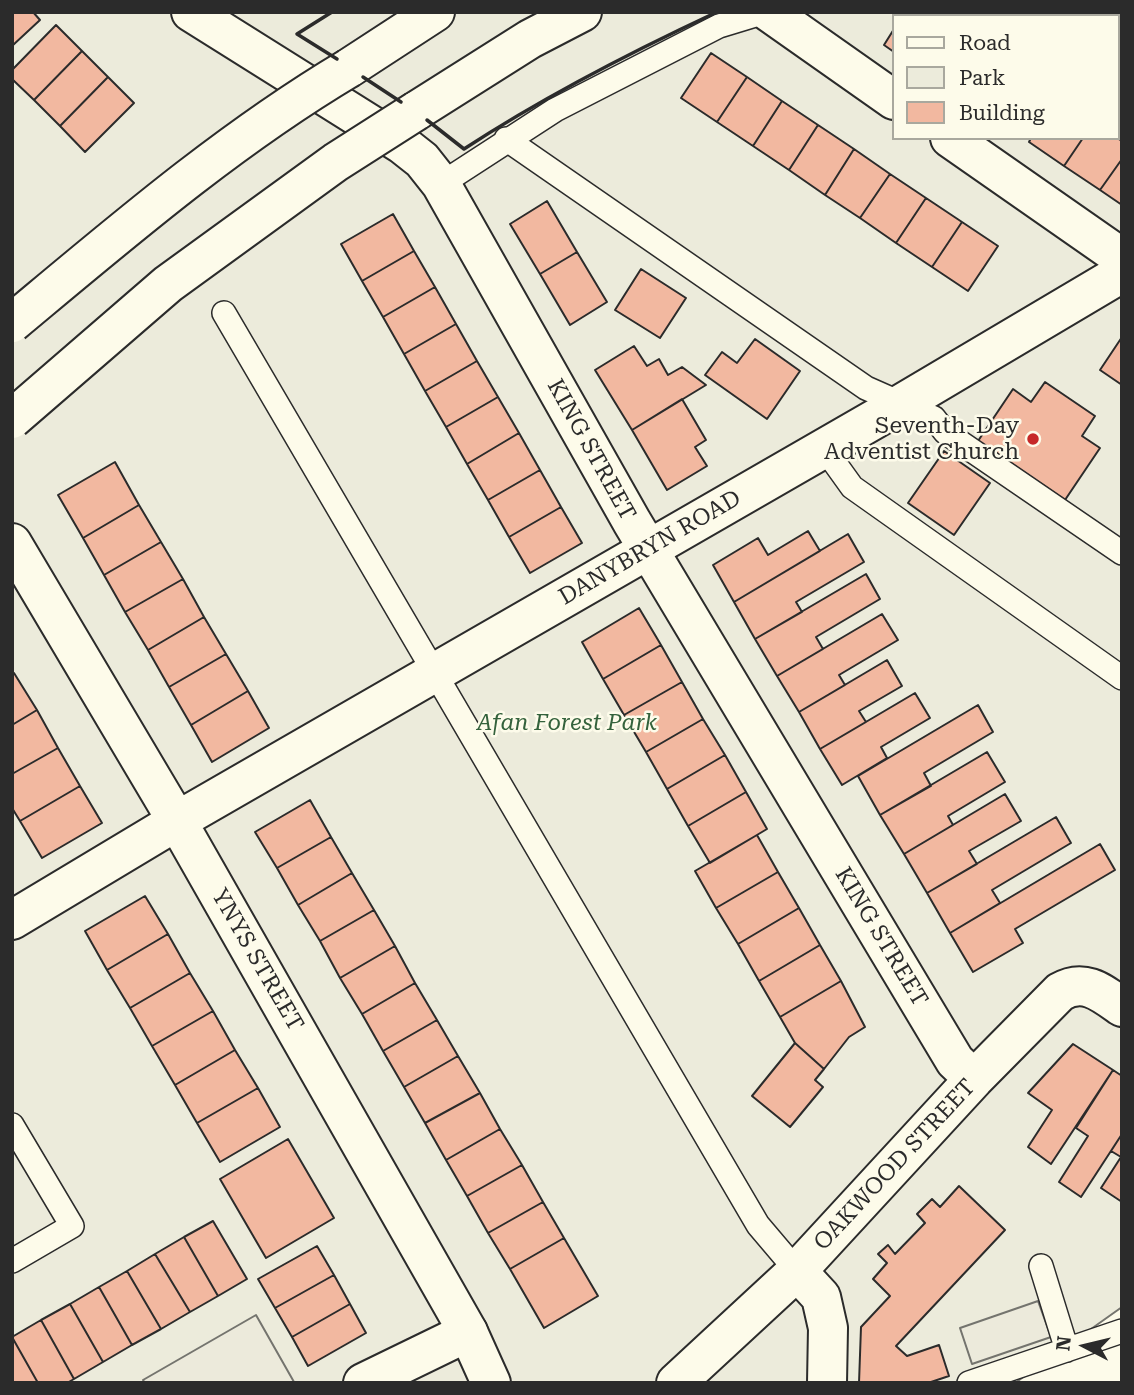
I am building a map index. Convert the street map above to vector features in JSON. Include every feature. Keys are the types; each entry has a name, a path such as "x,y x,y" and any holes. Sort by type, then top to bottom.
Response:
{"main road":[{"name":"KING STREET","path":"191,12 403,145 422,160 441,184 647,548 956,1061 974,1079"},
{"path":"12,323 125,228 214,160 435,12"},
{"path":"12,419 168,284 336,162 530,39 582,12"},
{"path":"767,12 892,99"},
{"path":"953,140 1122,258"},
{"name":"DANYBRYN ROAD","path":"12,920 177,821 901,404 1122,273"},
{"name":"YNYS STREET","path":"12,543 177,821 468,1332 491,1383"},
{"name":"OAKWOOD STREET","path":"676,1383 797,1271 974,1079 1060,992 1070,986 1086,985 1116,990"},
{"path":"797,1271 821,1297 828,1328 827,1383"},
{"path":"363,1383 468,1332"}],"lane":[{"path":"441,184 506,139 555,110 719,26 767,12"},
{"path":"506,139 866,388 934,418 945,432 1122,553"},
{"path":"224,313 758,1225 797,1271"},
{"path":"824,448 852,487 1122,678"},
{"path":"12,1125 72,1226 12,1261"},
{"path":"1041,1266 1067,1350"},
{"path":"969,1383 1122,1331"}],"green space":[{"name":"Afan Forest Park","path":"12,12 1122,12 1122,1307 1015,1383 12,1383"}],"shaded area":[{"path":"1038,1301 1051,1337 972,1364 960,1328"},
{"path":"256,1315 294,1382 145,1383 143,1380"}],"building":[{"path":"12,12 33,12 40,20 12,46"},
{"path":"930,12 932,14 904,14"},
{"path":"56,25 82,51 34,100 12,79 12,70"},
{"path":"892,32 892,51 884,45"},
{"path":"82,51 108,77 60,126 34,100"},
{"path":"711,53 747,77 717,122 681,98"},
{"path":"108,77 134,103 85,152 60,126"},
{"path":"747,77 782,101 753,146 717,122"},
{"path":"782,101 818,125 789,170 753,146"},
{"path":"818,125 854,149 825,195 789,170"},
{"path":"1030,140 1082,140 1064,166 1029,142"},
{"path":"1082,140 1122,141 1122,159 1100,190 1064,166"},
{"path":"854,149 890,174 860,218 825,195"},
{"path":"1122,159 1122,205 1100,190"},
{"path":"890,174 926,198 896,243 860,218"},
{"path":"926,198 962,222 932,267 896,243"},
{"path":"547,201 577,252 540,274 510,224"},
{"path":"393,214 414,251 362,281 341,244"},
{"path":"962,222 998,246 968,291 932,267"},
{"path":"414,251 435,287 383,317 362,281"},
{"path":"577,252 607,302 570,325 540,274"},
{"path":"641,269 686,298 660,338 615,310"},
{"path":"435,287 456,324 404,354 383,317"},
{"path":"456,324 477,361 425,391 404,354"},
{"path":"1122,337 1122,385 1100,370"},
{"path":"755,339 800,371 767,419 705,375 722,352 737,363"},
{"path":"634,346 647,366 659,359 668,375 682,367 706,385 632,430 595,370"},
{"path":"477,361 498,397 446,427 425,391"},
{"name":"Seventh-Day Adventist Church","path":"1045,382 1095,416 1082,436 1100,448 1065,500 978,441 1013,389 1031,402"},
{"path":"498,397 519,433 467,464 446,427"},
{"path":"682,399 706,440 695,447 707,466 667,490 632,430"},
{"path":"519,433 540,470 488,500 467,464"},
{"path":"944,451 990,483 954,535 908,503"},
{"path":"115,462 139,505 83,538 58,495"},
{"path":"540,470 561,507 509,537 488,500"},
{"path":"139,505 161,542 104,575 83,538"},
{"path":"561,507 582,543 530,573 509,537"},
{"path":"808,531 820,551 734,602 713,565 758,538 768,555"},
{"path":"848,534 864,562 796,602 802,612 755,639 734,602"},
{"path":"161,542 183,579 125,612 104,575"},
{"path":"866,574 880,599 816,637 823,649 777,676 755,639"},
{"path":"183,579 204,617 148,650 125,612"},
{"path":"639,608 661,645 603,679 582,642"},
{"path":"882,614 898,640 839,675 845,685 799,712 777,676"},
{"path":"204,617 226,654 169,687 148,650"},
{"path":"661,645 682,682 624,715 603,679"},
{"path":"226,654 248,691 191,725 169,687"},
{"path":"887,660 902,686 859,711 866,722 820,749 799,712"},
{"path":"14,673 37,710 12,725 12,674"},
{"path":"682,682 703,719 646,752 624,715"},
{"path":"248,691 269,728 212,762 191,725"},
{"path":"915,693 930,718 881,747 887,758 842,785 820,749"},
{"path":"978,705 993,732 924,773 931,786 880,815 858,776"},
{"path":"37,710 58,748 12,774 12,725"},
{"path":"703,719 725,755 667,789 646,752"},
{"path":"58,748 80,786 20,821 12,808 12,774"},
{"path":"987,752 1005,782 948,816 953,825 904,854 880,815"},
{"path":"725,755 746,792 688,826 667,789"},
{"path":"80,786 102,823 42,858 20,821"},
{"path":"746,792 767,829 710,863 688,826"},
{"path":"1005,794 1021,821 969,851 977,864 927,893 904,854"},
{"path":"310,800 331,837 277,868 255,832"},
{"path":"1056,817 1071,843 992,890 1000,903 950,933 927,893"},
{"path":"757,835 778,872 716,908 695,871"},
{"path":"331,837 352,873 298,905 277,868"},
{"path":"1100,844 1115,870 1015,929 1023,943 973,972 950,933"},
{"path":"778,872 799,908 738,944 716,908"},
{"path":"352,873 374,910 320,941 298,905"},
{"path":"145,896 168,934 107,970 85,931"},
{"path":"799,908 820,945 759,981 738,944"},
{"path":"374,910 395,946 340,978 320,941"},
{"path":"168,934 190,973 130,1008 107,970"},
{"path":"820,945 841,981 780,1017 759,981"},
{"path":"395,946 415,983 362,1014 340,978"},
{"path":"190,973 213,1011 152,1046 130,1008"},
{"path":"841,981 865,1027 849,1037 824,1069 795,1043 780,1017"},
{"path":"415,983 437,1020 383,1051 362,1014"},
{"path":"213,1011 235,1050 175,1085 152,1046"},
{"path":"437,1020 458,1056 404,1087 383,1051"},
{"path":"795,1043 824,1069 815,1080 823,1087 790,1127 752,1096"},
{"path":"1073,1044 1113,1070 1051,1164 1028,1147 1052,1110 1028,1093"},
{"path":"235,1050 258,1088 197,1123 175,1085"},
{"path":"458,1056 480,1093 425,1123 404,1087"},
{"path":"1113,1070 1122,1076 1122,1134 1081,1197 1059,1182 1088,1136 1076,1128"},
{"path":"258,1088 280,1127 220,1162 197,1123"},
{"path":"480,1093 500,1129 446,1160 425,1123"},
{"path":"500,1129 522,1165 467,1196 446,1160"},
{"path":"1122,1134 1122,1202 1101,1188 1121,1157 1111,1151"},
{"path":"288,1139 334,1218 266,1258 220,1179"},
{"path":"522,1165 543,1202 488,1233 467,1196"},
{"path":"959,1186 1005,1230 896,1346 907,1356 939,1345 949,1376 928,1383 859,1383 861,1327 890,1296 873,1279 887,1263 878,1254 888,1245 895,1254 925,1223 917,1214 932,1199 940,1207"},
{"path":"543,1202 564,1238 510,1269 488,1233"},
{"path":"213,1221 247,1279 218,1296 184,1237"},
{"path":"184,1237 218,1296 190,1312 155,1254"},
{"path":"564,1238 598,1296 544,1328 510,1269"},
{"path":"317,1246 334,1275 275,1308 258,1279"},
{"path":"155,1254 190,1312 161,1329 127,1271"},
{"path":"127,1271 161,1329 132,1345 99,1287"},
{"path":"334,1275 350,1304 292,1337 275,1308"},
{"path":"99,1287 132,1345 103,1362 70,1304"},
{"path":"70,1304 103,1362 74,1379 41,1320"},
{"path":"350,1304 366,1333 308,1366 292,1337"},
{"path":"41,1320 74,1379 67,1383 38,1383 12,1337"},
{"path":"12,1337 38,1383 12,1383"}],"wall":[{"path":"332,12 297,34 337,59"},
{"path":"427,120 464,149 588,76 717,12"},
{"path":"363,77 401,102"}],"place":[{"name":"Seventh-Day Adventist Church","path":"1033,439"}]}
